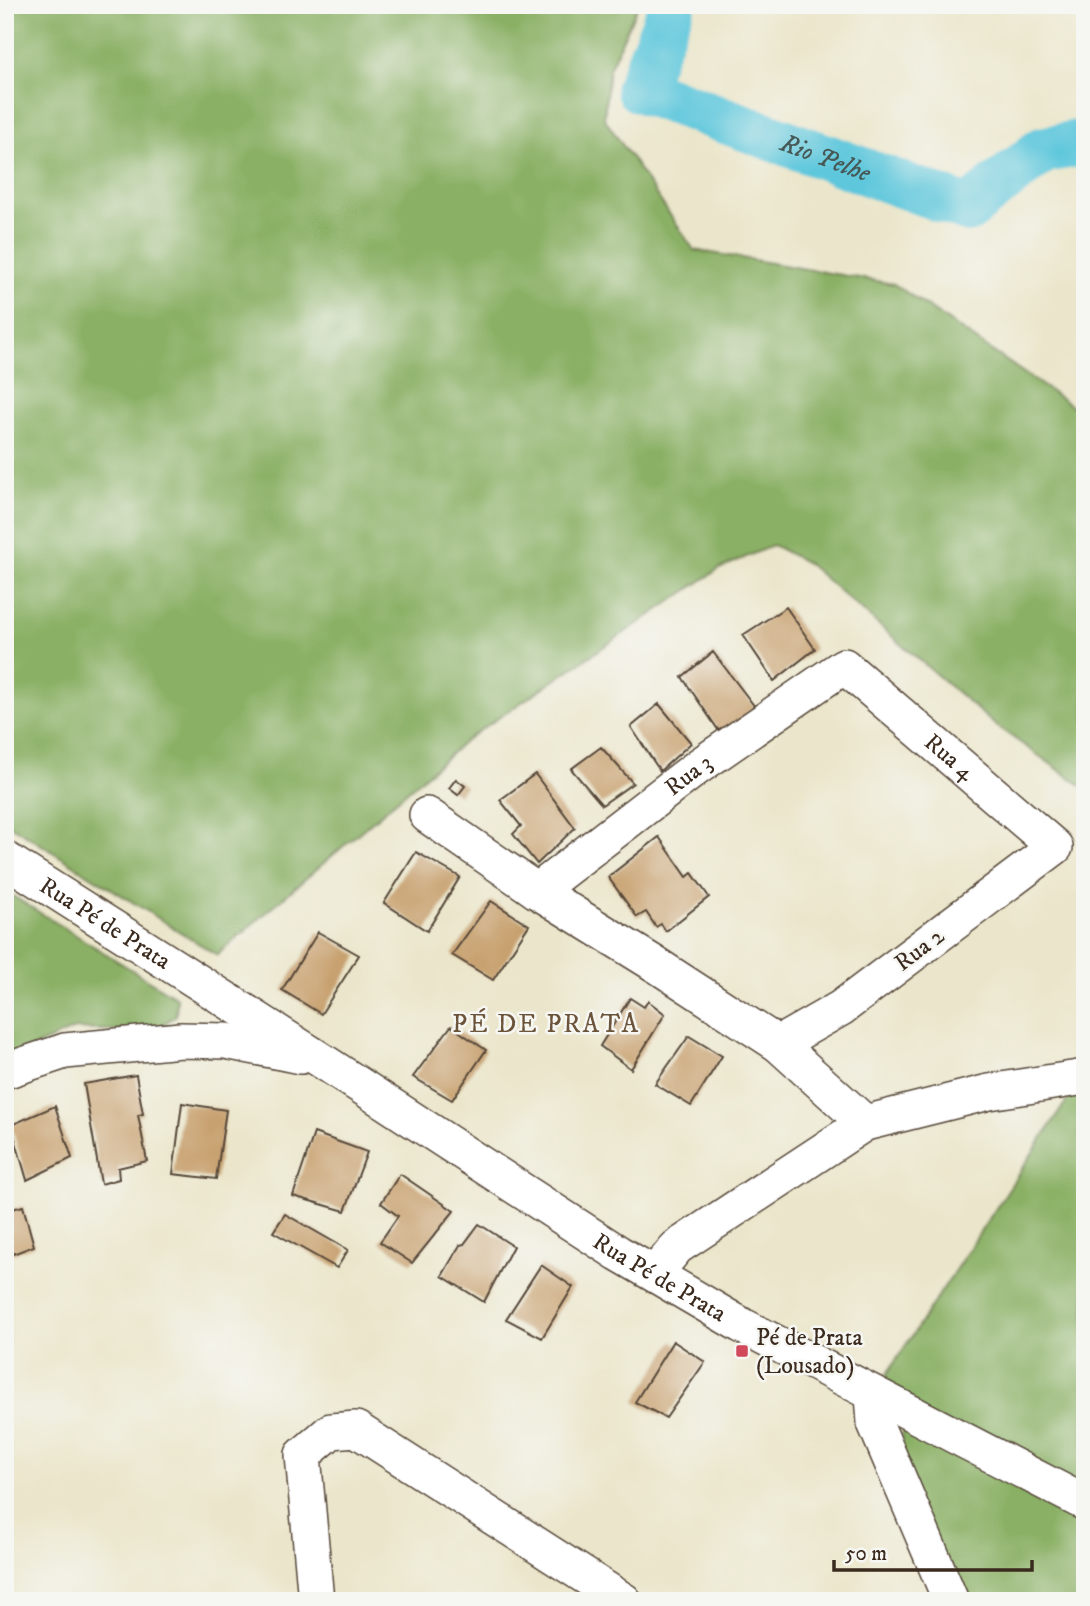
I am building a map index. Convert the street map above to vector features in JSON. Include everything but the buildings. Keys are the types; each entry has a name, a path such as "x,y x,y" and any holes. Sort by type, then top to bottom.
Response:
{"street":[{"name":"Rua 4","path":"844,666 1055,847"},
{"name":"Rua 3","path":"537,891 699,766 844,666"},
{"path":"427,815 537,891 778,1044 865,1124"},
{"name":"Rua 2","path":"778,1044 841,1008 1055,847"},
{"name":"Rua Pé de Prata","path":"5,859 618,1253 735,1322 1085,1503"},
{"path":"181,1040 203,1019 208,1003 204,986"},
{"name":"Rua Pé de Prata","path":"5,1071 65,1051 181,1040 226,1041 324,1062"},
{"path":"655,1273 677,1247 865,1124 989,1092 1085,1077"},
{"path":"873,1395 875,1423 951,1601"},
{"path":"899,1479 903,1426 910,1414"},
{"path":"316,1601 303,1455 331,1432 356,1429 624,1601"}],"green space":[{"path":"5,5 638,5 609,69 604,118 694,250 894,284 1085,415 1085,788 995,725 807,563 773,545 719,569 470,737 217,955 5,822"},
{"path":"5,891 177,998 176,1015 153,1032 74,1029 5,1060"},
{"path":"1085,1073 1085,1503 873,1395"},
{"path":"903,1426 1085,1518 1085,1601 951,1601 899,1479"}],"waterway":[{"name":"Rio Pelhe","path":"672,5 639,89 968,209 1043,150 1085,142"}],"place":[{"name":"Pé de Prata (Lousado)","path":"742,1351"}],"district":[{"name":"PÉ DE PRATA","path":"546,1023"}]}
